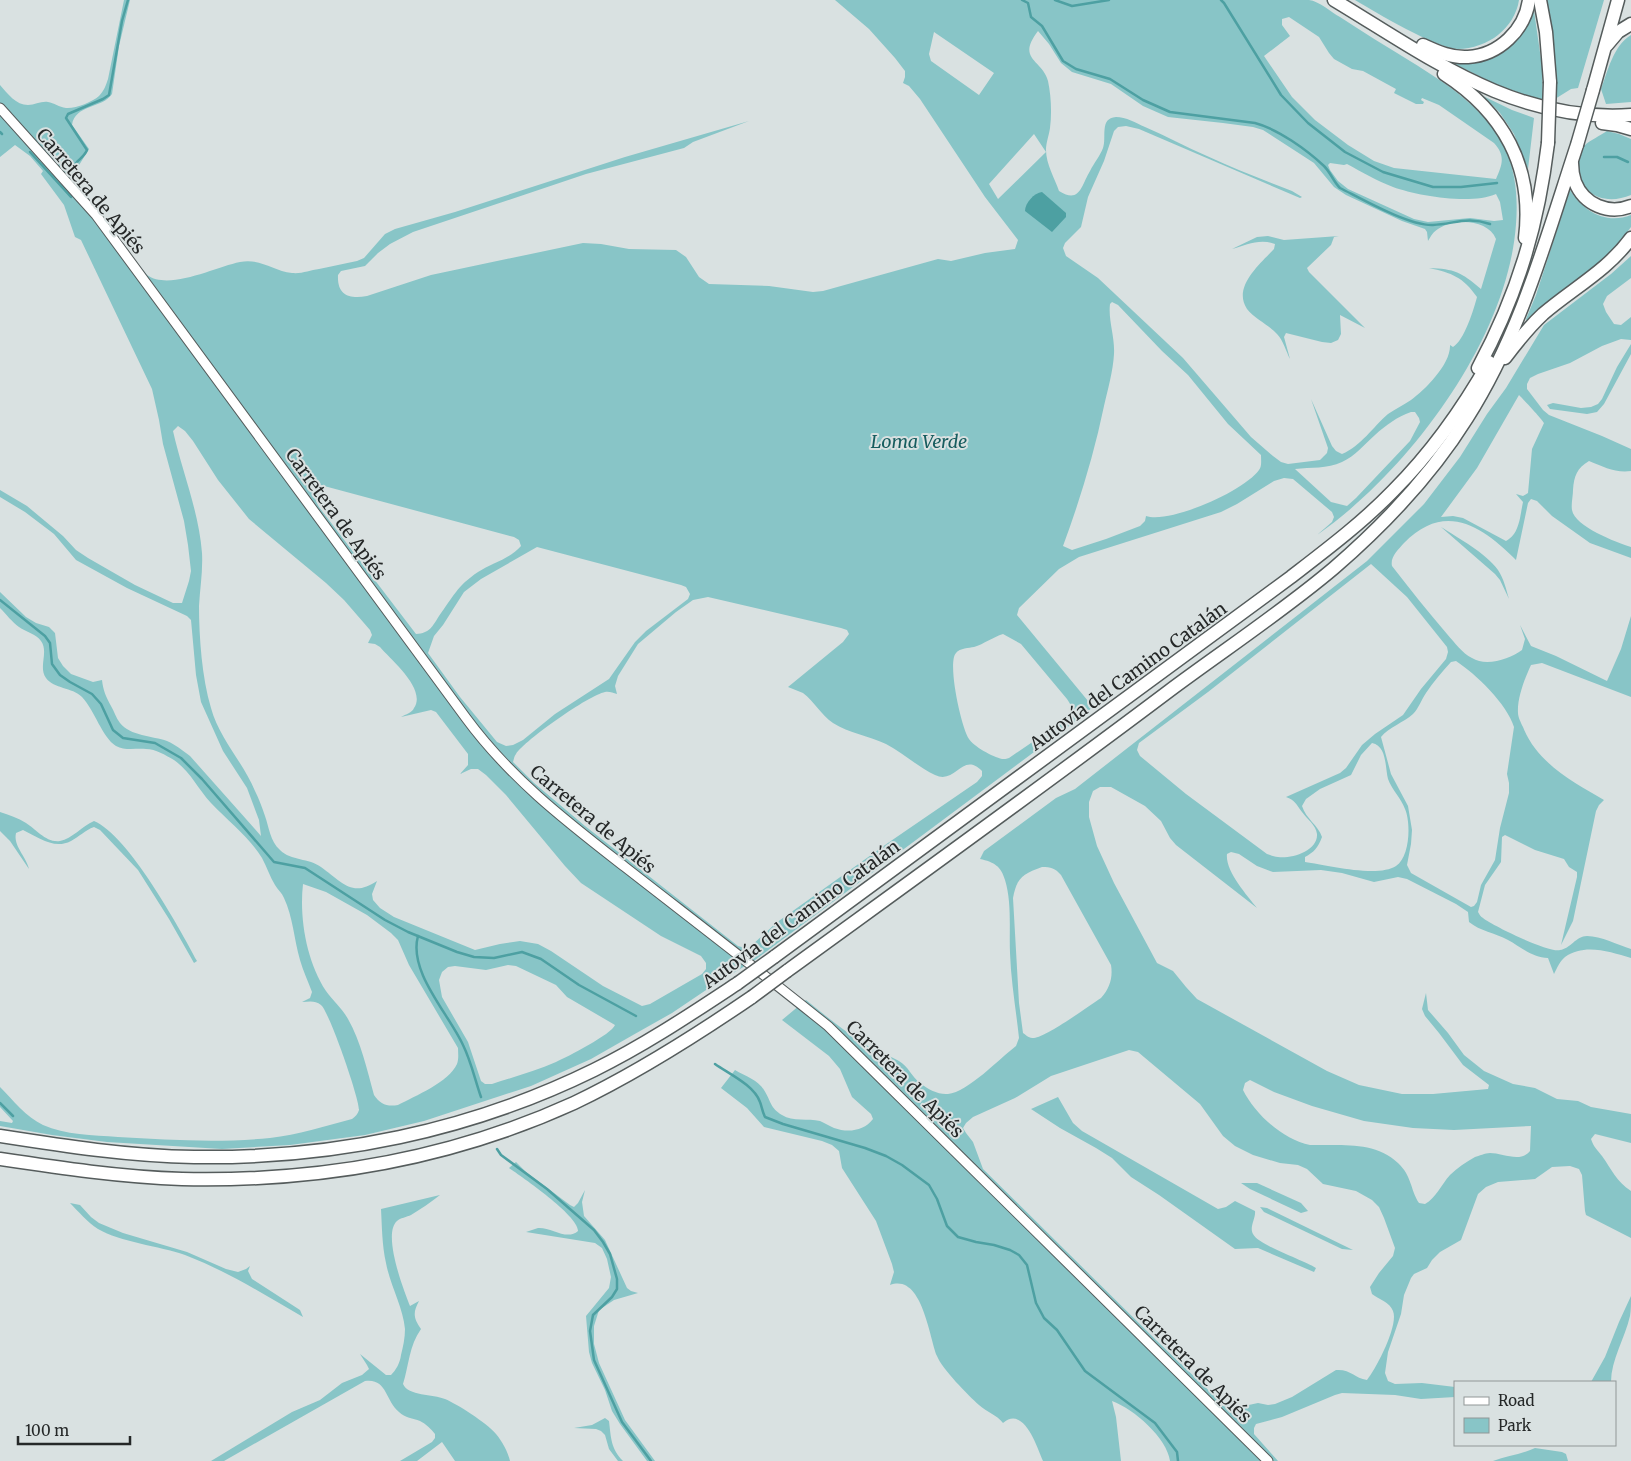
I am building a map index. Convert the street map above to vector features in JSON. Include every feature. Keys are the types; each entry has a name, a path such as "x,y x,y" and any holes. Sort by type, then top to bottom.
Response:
{"highway":[{"path":"1334,0 1467,78 1500,94 1529,104 1564,112 1592,115 1631,115"},
{"path":"1388,32 1403,34 1430,49 1445,54 1461,57 1476,56 1497,49 1513,35 1525,17 1529,0"},
{"path":"1291,577 1355,519 1414,459 1458,400 1478,368 1496,332 1518,280 1528,249 1537,214 1548,143 1550,82 1547,40 1540,0"},
{"path":"1483,380 1522,291 1573,144 1612,0"},
{"path":"1589,90 1605,47 1618,0"},
{"path":"1605,47 1618,32 1631,24"},
{"path":"1418,50 1425,62 1460,84 1480,102 1499,124 1514,151 1522,175 1526,202 1526,232 1518,280"},
{"path":"1564,112 1572,119 1617,125 1631,129"},
{"path":"1573,144 1572,161 1575,182 1582,194 1591,202 1608,209 1621,209 1631,206"},
{"path":"1483,380 1528,294 1572,161"},
{"path":"1617,255 1631,238"},
{"path":"1483,380 1531,326 1556,303 1631,245"},
{"name":"Autovía del Camino Catalán","path":"0,1159 64,1168 180,1179 299,1176 381,1165 471,1142 534,1120 640,1068 676,1048 752,997 1055,777 1332,569 1361,544 1421,482 1462,426 1483,380"},
{"name":"Autovía del Camino Catalán","path":"0,1136 84,1148 192,1157 272,1156 386,1141 466,1121 560,1086 638,1046 738,983 1291,577 1354,527 1404,480 1435,444 1483,380"}],"street":[{"name":"Carretera de Apiés","path":"0,108 96,215 471,726 500,760 552,809 828,1026 1268,1461"}],"green space":[{"name":"Loma Verde","path":"124,0 130,0 119,46 112,94 108,99 78,113 74,118 72,125 89,149 76,170 75,176 90,204 147,275 156,279 180,279 247,261 261,263 285,272 296,273 357,261 364,258 385,234 395,229 455,212 625,157 749,121 693,142 684,148 586,174 413,232 390,244 365,266 341,271 338,275 340,288 342,292 350,296 367,296 431,275 583,243 629,249 676,250 686,257 699,277 709,284 769,286 813,292 823,291 938,259 951,261 985,253 1015,249 1018,240 985,197 920,99 909,86 903,83 905,71 869,29 835,0 1309,0 1321,4 1438,79 1476,109 1497,134 1509,157 1516,195 1516,224 1509,268 1494,312 1474,356 1448,399 1418,439 1386,476 1352,508 1317,535 1332,522 1334,517 1332,512 1293,479 1284,478 1274,481 1221,512 1079,557 1059,569 1019,608 1017,615 1093,707 755,960 672,1013 591,1059 531,1086 424,1121 365,1135 290,1145 222,1149 107,1142 0,1126 0,1121 12,1123 13,1121 0,1107 0,1087 25,1113 43,1125 70,1133 118,1137 213,1141 280,1137 352,1119 359,1110 355,1090 325,1011 316,1002 302,1002 310,998 312,992 300,960 287,905 257,850 211,803 180,764 153,750 123,748 111,742 82,697 73,691 49,682 46,678 43,669 44,650 41,641 16,625 0,608 0,592 26,617 36,623 49,627 55,633 58,658 63,666 71,674 93,682 102,680 108,700 124,727 136,733 167,741 190,756 261,836 259,820 247,788 223,751 201,702 196,675 191,620 187,616 127,588 76,560 54,534 25,512 0,497 0,490 27,506 63,536 76,550 88,558 135,585 173,603 182,603 191,571 188,545 184,521 163,444 152,389 81,240 75,237 64,205 41,174 43,171 30,156 15,145 0,157 0,85 12,98 24,105 48,102 70,108 83,105 99,96 104,90 108,79","holes":["1289,17 1319,37 1334,59 1352,69 1363,71 1396,89 1394,93 1416,104 1423,104 1422,98 1439,105 1494,143 1500,152 1502,161 1496,179 1394,168 1374,161 1348,145 1315,120 1292,97 1264,56 1290,36 1282,25 1282,19","1038,31 1061,63 1072,72 1111,84 1143,106 1168,117 1253,127 1263,130 1314,163 1334,187 1346,195 1402,221 1425,229 1428,241 1436,230 1453,223 1470,222 1486,227 1496,239 1481,289 1457,272 1429,268 1462,280 1477,297 1465,332 1457,344 1453,347 1450,345 1446,360 1436,376 1417,396 1388,414 1361,441 1342,454 1332,446 1311,399 1328,448 1327,453 1320,460 1288,464 1281,462 1273,456 1251,437 1183,358 1098,278 1066,256 1063,248 1065,243 1081,227 1088,197 1104,161 1114,131 1118,127 1126,126 1139,129 1300,198 1302,197 1292,191 1218,161 1131,120 1116,117 1111,118 1105,125 1103,148 1079,192 1071,195 1059,191 1046,155 1051,116 1048,81 1030,54 1029,48","934,32 994,73 979,95 931,61 929,54","1034,134 1046,152 998,199 989,184","1330,163 1347,164 1393,187 1430,196 1473,199 1496,194 1500,202 1503,220 1494,221 1470,218 1428,222 1414,219 1348,189 1338,181 1330,170 1328,165","1112,302 1118,305 1188,375 1228,424 1261,455 1261,465 1251,478 1223,496 1206,504 1172,515 1146,516 1145,521 1140,526 1072,550 1063,546 1091,459 1113,367 1114,348 1110,304","1415,412 1420,422 1410,441 1347,506 1331,502 1295,469 1325,467 1347,460 1379,431 1396,419","178,426 193,441 218,480 249,519 344,600 370,630 372,635 368,643 380,647 406,675 416,692 417,700 412,711 401,717 431,710 436,712 468,754 468,765 460,774 471,769 478,769 486,775 506,795 581,883 661,936 701,956 706,963 706,969 702,974 650,1004 642,1006 603,986 538,944 520,941 475,950 394,917 380,908 373,900 372,894 377,881 368,886 354,888 341,883 316,864 284,854 272,838 262,806 250,780 220,730 211,708 203,671 200,631 199,606 202,553 194,507 173,431","313,483 514,537 519,540 521,546 512,554 483,569 465,582 430,629 416,634 319,507 313,493","537,547 681,585 686,587 690,594 688,599 646,631 635,642 609,679 555,714 523,740 506,746 497,742 460,697 428,653 434,636 464,592 481,579","708,597 847,630 849,634 843,642 788,687 803,693 833,723 886,744 935,775 948,776 969,765 975,766 982,771 982,776 977,782 776,923 751,946 745,948 738,946 585,826 534,783 513,762 515,755 522,747 572,709 605,692 617,694 615,686 618,676 638,644 693,600","1003,634 1021,644 1067,699 1071,708 1069,717 1006,759 989,754 969,739 962,722 954,681 953,669 956,653","303,884 326,892 367,915 398,940 409,965 458,1048 457,1064 447,1077 431,1088 398,1105 390,1106 381,1103 376,1098 353,1028 343,1011 319,980 309,954 302,911","508,965 516,966 556,985 567,997 615,1025 606,1034 556,1062 492,1084 485,1084 481,1081 468,1042 442,997 439,980 442,972 448,967 455,966 486,970"]},
{"path":"1355,0 1519,0 1512,19 1498,35 1480,45 1458,49 1435,43"},
{"path":"1546,0 1604,0 1578,88 1571,89 1555,99 1553,40"},
{"path":"1534,11 1542,66 1543,101 1497,85 1453,63 1482,61 1504,52 1520,36"},
{"path":"1631,35 1631,102 1606,104 1601,89 1615,52"},
{"path":"1483,96 1534,118 1528,169 1514,134 1500,113"},
{"path":"1607,131 1631,139 1631,195 1621,198 1603,198 1595,195 1588,190 1580,175 1579,159 1581,150 1589,142"},
{"path":"1570,190 1575,198 1588,210 1596,214 1613,218 1631,215 1631,227 1613,251 1527,322 1526,319 1536,295"},
{"path":"1268,236 1284,240 1339,236 1334,237 1331,245 1307,268 1365,328 1340,315 1341,334 1338,340 1331,343 1286,333 1284,337 1290,359 1279,336 1250,313 1243,301 1243,292 1250,276 1274,249 1275,244 1258,242 1232,249 1257,237"},
{"path":"1631,256 1631,278 1607,296 1603,304 1614,324 1621,325 1631,317 1631,340 1621,339 1602,346 1570,363 1538,374 1530,378 1527,389 1549,415 1631,449 1631,471 1615,470 1589,461 1582,467 1574,481 1572,510 1580,522 1588,528 1631,547 1631,558 1590,543 1552,516 1537,501 1531,499 1528,503 1516,560 1490,537 1463,523 1448,521 1434,523 1419,530 1399,548 1393,557 1392,566 1456,644 1465,653 1478,661 1498,661 1522,650 1525,639 1520,625 1531,646 1607,681 1621,649 1631,616 1631,697 1542,663 1531,665 1520,695 1518,716 1529,740 1537,751 1557,770 1604,800 1596,811 1573,921 1561,945 1577,872 1569,867 1564,859 1535,850 1505,835 1502,837 1501,862 1485,885 1478,912 1482,917 1498,927 1554,950 1564,949 1580,938 1592,936 1631,949 1631,958 1598,950 1581,950 1565,957 1554,974 1548,958 1532,954 1508,940 1473,925 1469,922 1468,912 1407,879 1398,877 1374,882 1342,873 1321,870 1273,872 1257,866 1239,854 1231,852 1227,854 1229,868 1257,908 1176,845 1161,821 1145,806 1111,787 1100,787 1093,791 1089,802 1089,817 1097,846 1114,883 1157,963 1173,971 1197,999 1327,1071 1359,1085 1402,1094 1433,1094 1488,1089 1489,1085 1463,1065 1425,1016 1422,1009 1426,993 1428,1010 1464,1055 1484,1071 1513,1084 1535,1088 1557,1099 1578,1101 1591,1107 1631,1114 1631,1143 1595,1134 1591,1139 1618,1179 1631,1191 1631,1238 1586,1215 1582,1175 1579,1169 1570,1166 1552,1167 1535,1179 1498,1182 1486,1187 1478,1194 1461,1240 1440,1252 1427,1268 1414,1274 1411,1278 1404,1295 1401,1314 1388,1352 1385,1373 1388,1381 1395,1384 1422,1383 1454,1387 1454,1397 1421,1399 1395,1395 1342,1393 1282,1417 1256,1424 1254,1434 1278,1461 1170,1461 1163,1443 1148,1425 1121,1405 1112,1401 1116,1417 1121,1461 1043,1461 1029,1430 1023,1423 1017,1419 1011,1419 1003,1423 974,1401 944,1368 937,1356 917,1297 910,1288 901,1284 890,1285 894,1272 876,1221 842,1168 839,1151 832,1145 822,1141 764,1127 747,1108 721,1088 735,1070 758,1084 764,1090 775,1110 786,1117 820,1121 834,1128 850,1131 865,1126 873,1119 871,1114 852,1097 840,1069 829,1056 782,1020 806,1000 860,1041 902,1063 917,1081 941,1094 956,1092 965,1087 1016,1046 1019,1038 1012,985 1007,889 999,868 993,863 980,859 984,851 1056,798 1075,789 1367,561 1424,504 1460,457 1506,388 1544,325 1611,274","holes":["1519,395 1544,423 1532,449 1528,493 1523,496 1516,494 1523,502 1519,524 1511,538 1506,541 1463,518 1453,516 1441,517 1477,468","1371,564 1407,597 1447,647 1448,652 1446,659 1421,689 1403,715 1362,745 1346,768 1340,773 1286,797 1295,803 1313,825 1317,834 1316,840 1309,849 1290,857 1275,857 1267,854 1186,794 1140,756 1137,750 1139,743 1208,692","1456,661 1490,690 1505,709 1514,727 1507,774 1509,793 1500,828 1495,860 1481,885 1477,902 1471,907 1411,873 1407,865 1412,830 1408,806 1391,774 1381,737 1388,730 1413,714 1429,689 1451,662","1372,743 1380,748 1383,753 1388,779 1407,815 1407,848 1401,862 1396,866 1377,871 1338,868 1305,862 1305,857 1315,849 1322,837 1306,815 1302,806 1306,799 1320,789 1351,775 1361,755","1042,867 1055,869 1061,875 1112,969 1109,986 1101,998 1057,1027 1034,1038 1023,1033 1019,1003 1013,898 1022,877","1129,1050 1138,1052 1200,1104 1223,1136 1235,1146 1253,1155 1280,1163 1298,1165 1307,1169 1323,1184 1356,1191 1372,1200 1379,1207 1395,1248 1393,1256 1370,1287 1372,1294 1387,1303 1391,1308 1394,1318 1386,1347 1367,1380 1349,1372 1336,1370 1292,1397 1275,1404 1258,1403 1230,1409 1157,1341 983,1169 973,1142 963,1128 973,1117 1015,1098 1051,1076","1250,1080 1274,1092 1312,1106 1364,1121 1413,1128 1454,1130 1531,1126 1530,1151 1526,1155 1517,1157 1495,1153 1475,1157 1450,1175 1429,1201 1425,1204 1419,1203 1403,1168 1390,1157 1382,1152 1364,1147 1310,1145 1290,1138 1262,1117 1243,1090 1245,1083"]},
{"path":"1631,344 1631,354 1604,404 1597,412 1587,414 1550,409 1547,405 1553,403 1581,408 1598,404"},
{"path":"1441,527 1471,546 1493,564 1502,577 1509,599 1495,574"},
{"path":"0,812 23,821 46,838 55,841 69,838 94,821 107,830 137,862 165,905 197,961 194,963 138,870 100,830 94,827 71,841 58,844 46,842 23,830 16,833 16,842 29,869 10,841 0,831"},
{"path":"1058,1097 1073,1123 1082,1131 1218,1209 1226,1207 1235,1201 1255,1211 1252,1228 1253,1234 1263,1243 1316,1268 1314,1272 1258,1248 1235,1249 1131,1177 1112,1158 1031,1109"},
{"path":"516,1162 526,1172 574,1207 585,1190 582,1202 584,1216 605,1240 627,1288 638,1293 614,1300 599,1310 594,1326 594,1344 599,1363 625,1420 655,1461 647,1461 612,1411 589,1352 586,1316 609,1288 611,1277 607,1259 602,1248 595,1243 526,1232 543,1228 569,1235 578,1231 576,1224 560,1207 509,1168"},
{"path":"1241,1183 1257,1183 1301,1203 1308,1211 1301,1213"},
{"path":"440,1195 411,1215 398,1220 393,1228 393,1250 396,1263 410,1306 419,1301 415,1315 416,1322 421,1329 412,1349 403,1384 415,1393 445,1399 479,1419 503,1443 510,1461 455,1461 442,1442 417,1461 400,1461 432,1442 435,1434 422,1422 401,1414 394,1407 382,1386 372,1381 365,1381 224,1461 211,1461 292,1412 320,1400 342,1383 362,1375 369,1369 360,1354 386,1375 393,1373 400,1361 405,1329 402,1312 386,1263 381,1209"},
{"path":"70,1203 80,1205 99,1223 123,1233 187,1252 226,1269 238,1272 250,1266 248,1271 252,1279 300,1310 303,1317 201,1261 175,1252 128,1241 98,1229"},
{"path":"1260,1207 1267,1208 1353,1250 1342,1249 1264,1212"},
{"path":"1631,1296 1630,1316 1613,1366 1611,1381 1592,1381 1605,1357"},
{"path":"605,1418 609,1421 614,1448 623,1461 618,1461 609,1449 605,1435 601,1431 574,1428 592,1425"},
{"path":"1535,1448 1562,1452 1566,1454 1568,1461 1493,1461 1525,1452"}],"shaded area":[{"path":"1042,192 1066,213 1066,217 1052,232 1025,211 1030,199"}],"waterway":[{"path":"83,194 72,171 87,150 66,118 68,114 109,95 122,21 128,0"},
{"path":"1022,0 1028,3 1031,17 1042,26 1063,61 1076,69 1110,79 1143,100 1170,112 1255,123 1273,130 1301,147 1317,160 1340,188 1399,217 1433,225 1467,221 1490,224"},
{"path":"1055,0 1072,6 1109,0"},
{"path":"1221,0 1281,95 1308,123 1345,152 1383,172 1433,187 1461,187 1497,183"},
{"path":"30,152 71,197"},
{"path":"1604,157 1617,157 1628,162"},
{"path":"0,600 45,636 50,643 52,664 60,675 92,694 101,704 113,730 123,738 155,743 181,758 202,779 274,862 305,868 385,920 408,932 457,952 474,957 494,958 522,952 541,959 579,985 636,1016"},
{"path":"418,936 416,950 424,978 463,1045 481,1097"},
{"path":"715,1064 741,1080 752,1090 760,1102 765,1117 886,1156 929,1185 937,1199 947,1226 958,1237 994,1245 1019,1255 1027,1265 1036,1303 1044,1318 1057,1330 1085,1371 1155,1423 1177,1452 1178,1461"},
{"path":"0,1103 13,1116"},
{"path":"497,1149 501,1155 547,1189 594,1230 610,1254 617,1279 617,1289 612,1297 593,1315 590,1331 594,1360 622,1422 651,1461"}]}
